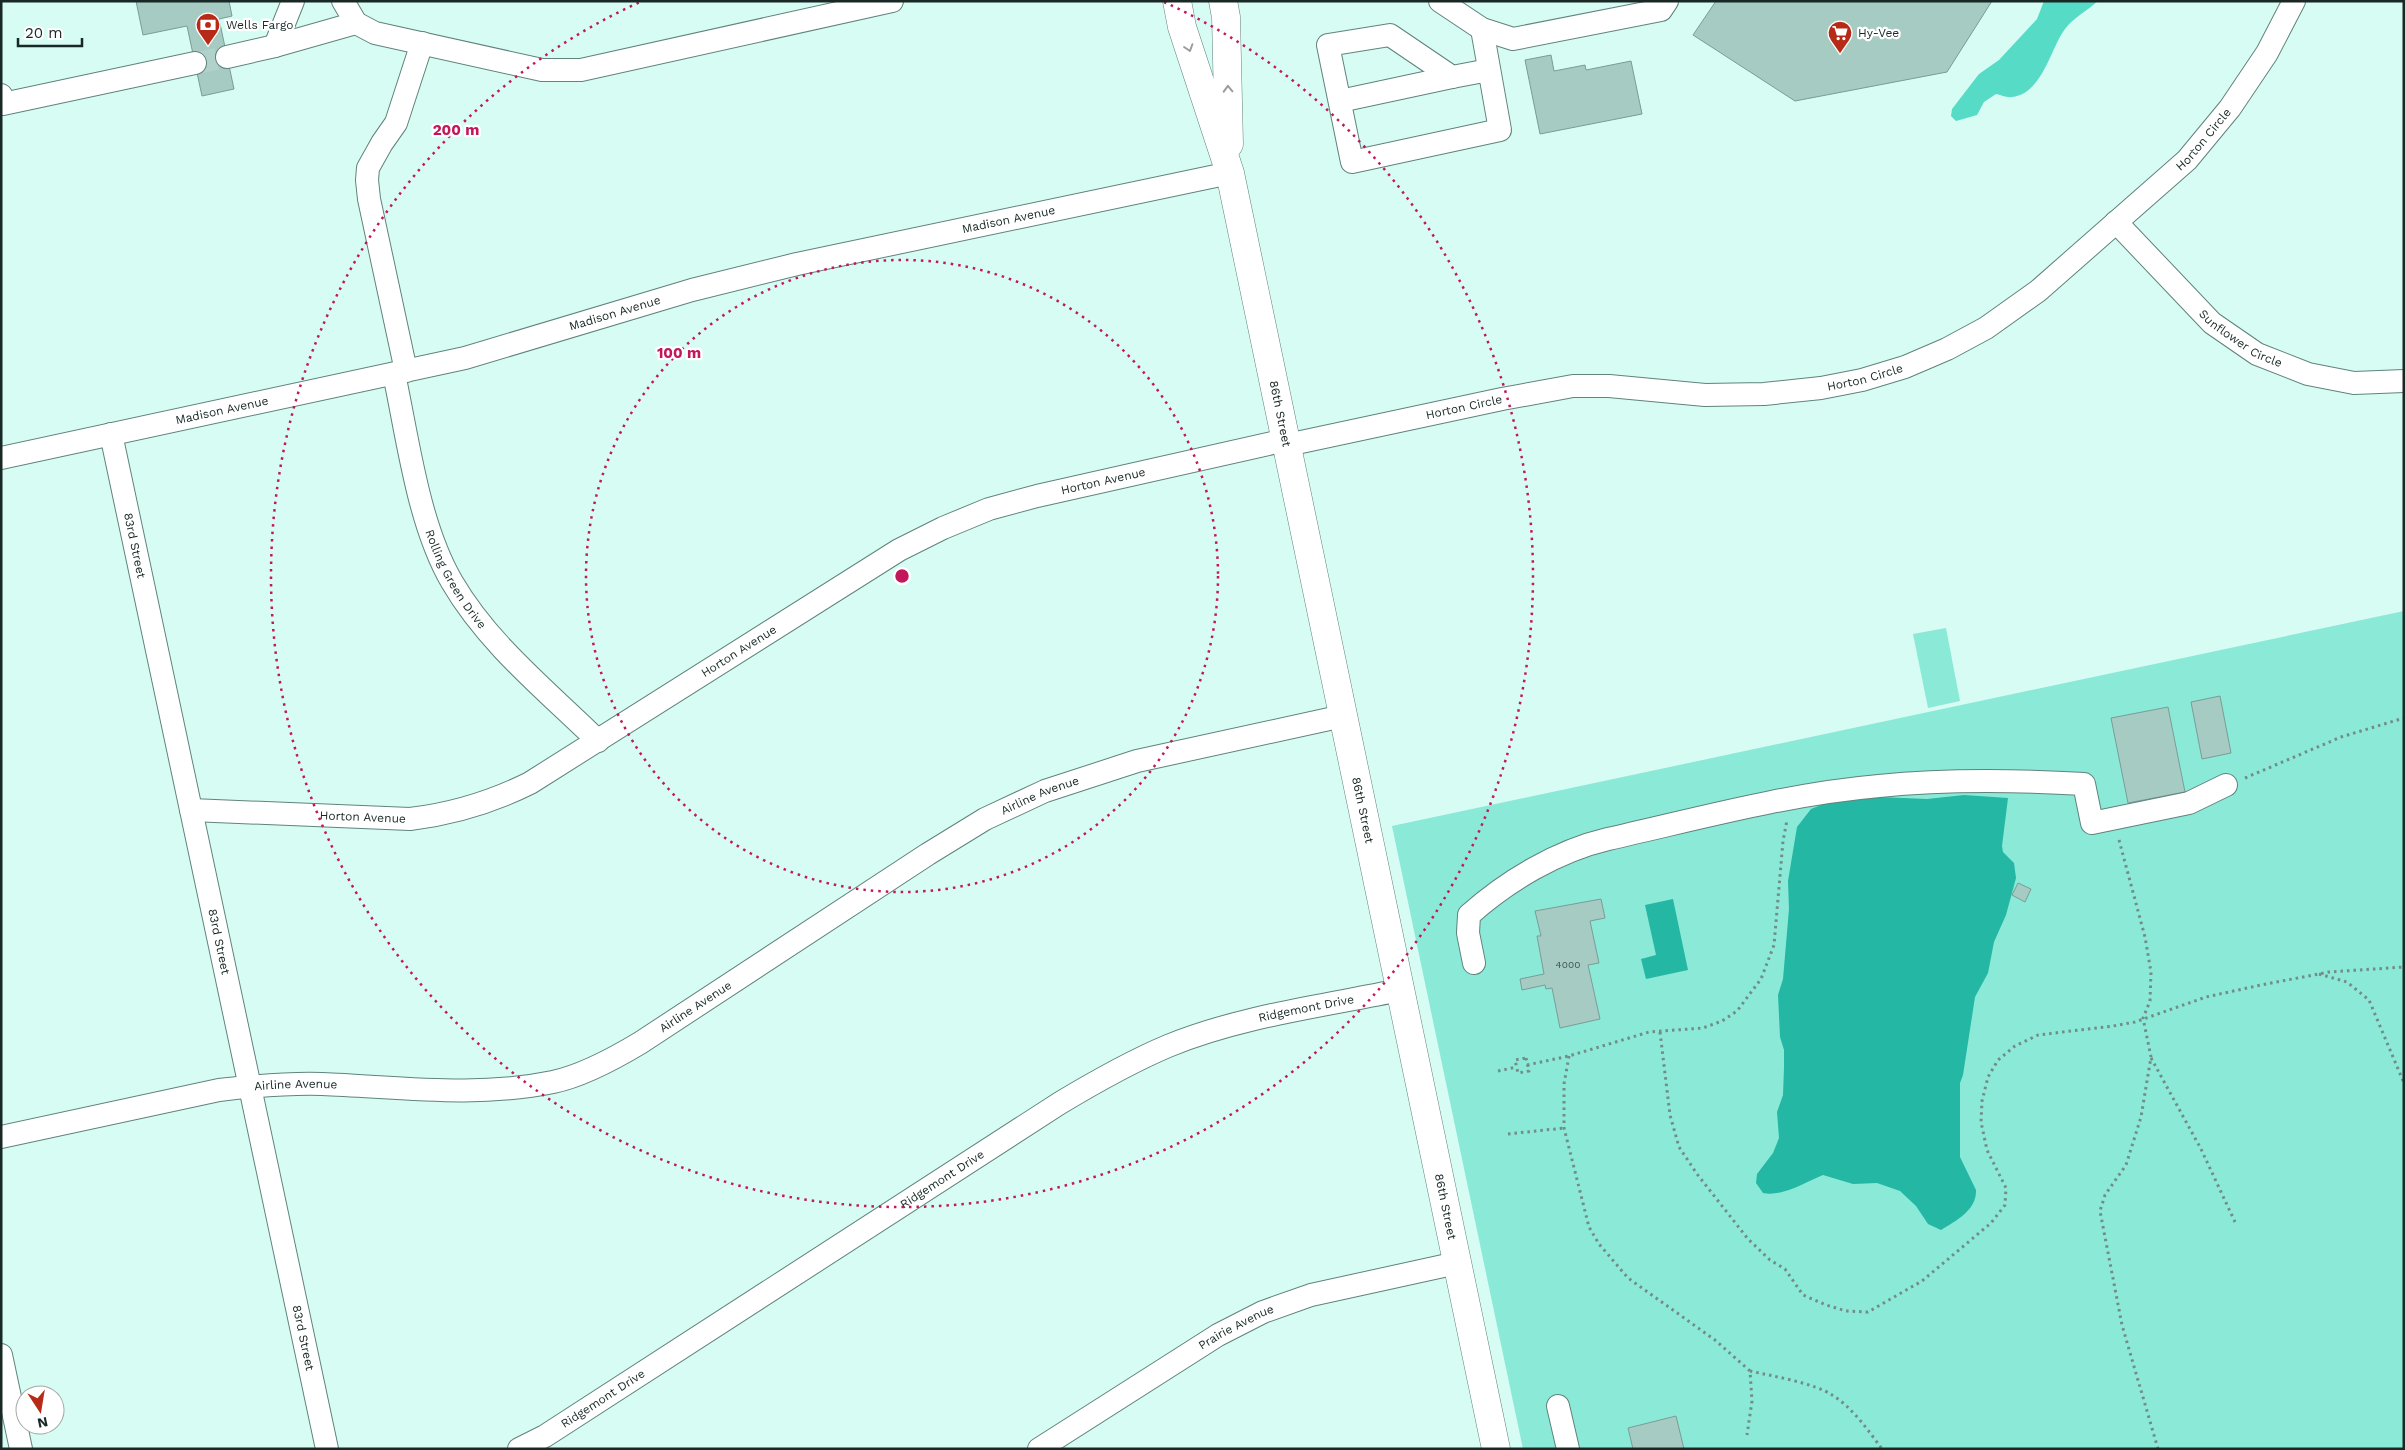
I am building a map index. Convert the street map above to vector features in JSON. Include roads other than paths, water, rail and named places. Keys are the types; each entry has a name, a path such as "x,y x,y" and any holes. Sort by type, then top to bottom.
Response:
{"main road":[{"name":"86th Street","path":"1177,1 1182,27 1230,173 1496,1449"},
{"name":"86th Street","path":"1223,1 1226,17 1230,173"}],"street":[{"path":"343,1 356,23 375,33 542,70 581,70 892,1"},
{"path":"1440,1 1482,28 1513,39 1661,10 1667,1"},
{"name":"Horton Circle","path":"1286,443 1573,386 1609,386 1705,395 1764,394 1821,388 1862,380 1905,367 1947,349 1986,328 2038,291 2187,160 2230,108 2267,53 2294,1"},
{"path":"275,46 290,4"},
{"path":"227,56 275,46 356,23"},
{"path":"1452,77 1390,35 1328,46 1352,162 1500,130 1482,28"},
{"name":"Rolling Green Drive","path":"422,44 396,123 368,168 366,180 420,497 438,555 452,582 488,633 598,741"},
{"path":"1,95 3,104 195,63"},
{"path":"1340,101 1489,70"},
{"name":"Madison Avenue","path":"1,458 465,358 692,290 797,264 1230,173"},
{"name":"Sunflower Circle","path":"2116,222 2212,323 2257,354 2308,374 2354,383 2404,380"},
{"name":"83rd Street","path":"111,434 328,1449"},
{"name":"Horton Avenue","path":"191,810 410,819 441,815 501,797 523,787 598,741 898,550 943,528 989,510 1037,496 1286,443"},
{"name":"Airline Avenue","path":"1,1137 219,1090 250,1086 319,1084 495,1091 555,1082 612,1060 928,854 985,819 1044,791 1137,760 1343,716"},
{"path":"1474,963 1468,933 1469,915 1490,896 1542,864 1595,842 1802,797 1880,786 1999,780 2084,784 2092,823 2189,804 2226,785"},
{"name":"Ridgemont Drive","path":"519,1449 545,1436 1052,1108 1114,1071 1168,1046 1225,1027 1400,990"},
{"name":"Prairie Avenue","path":"1039,1449 1218,1335 1264,1312 1311,1295 1457,1263"},
{"path":"1,1355 21,1449"},
{"path":"1558,1406 1568,1449"}],"tunnel":[{"path":"195,63 227,57"}],"place":[{"name":"Wells Fargo","path":"208,46"},
{"name":"Hy-Vee","path":"1840,54"}]}
